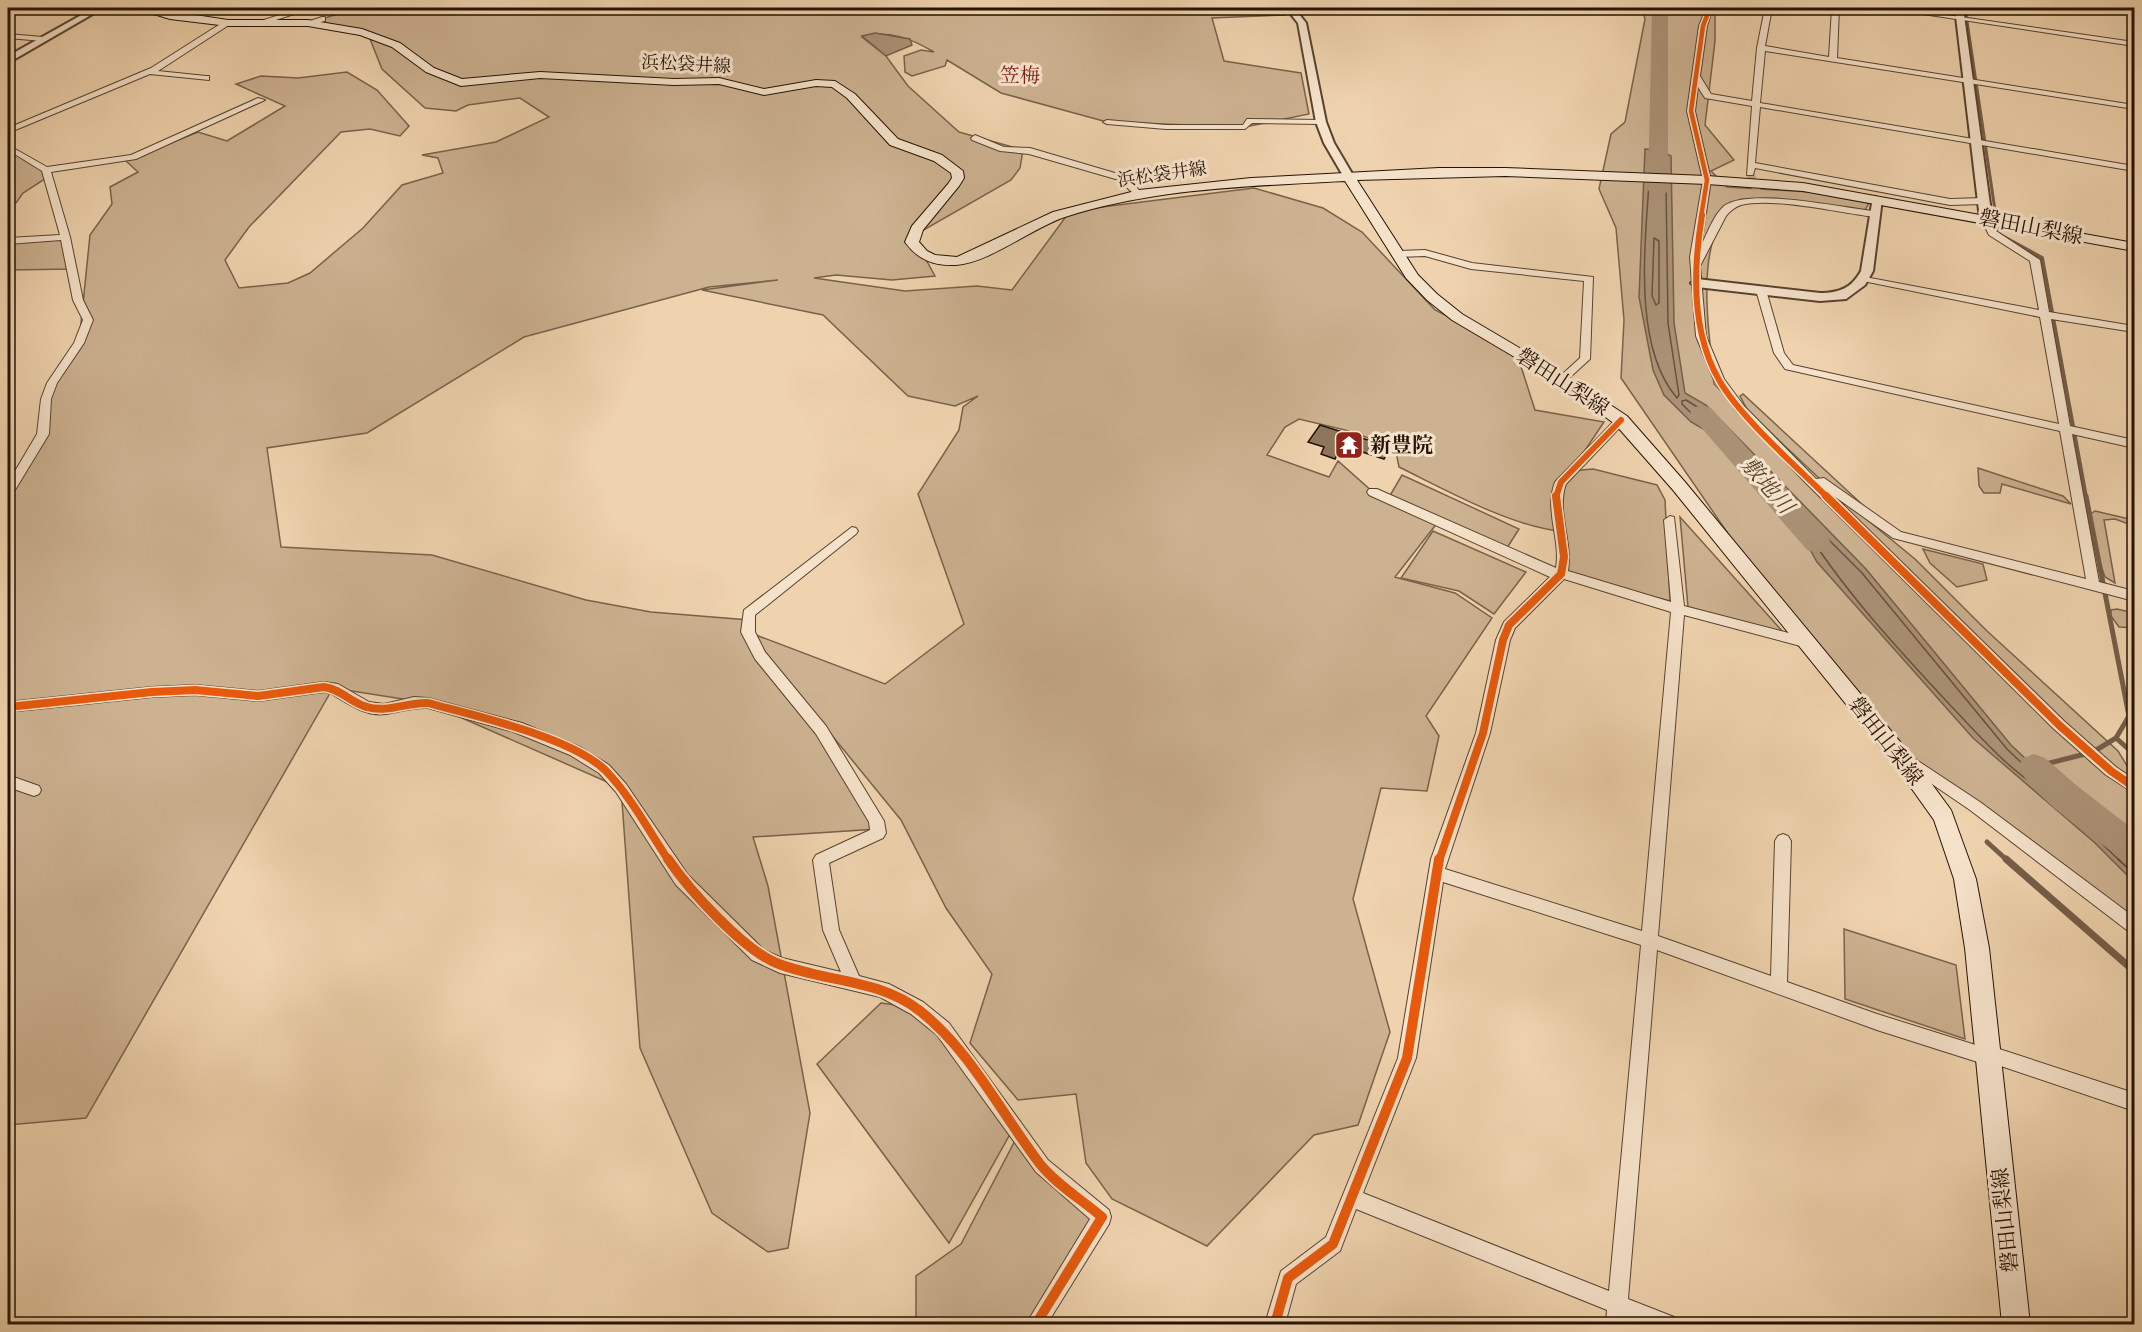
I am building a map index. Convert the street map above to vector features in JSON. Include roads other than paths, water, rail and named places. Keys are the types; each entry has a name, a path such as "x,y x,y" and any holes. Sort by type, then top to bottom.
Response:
{"main road":[{"name":"浜松袋井線","path":"139,8 170,16 228,23 308,23 362,32 386,40 430,70 461,83 540,75 674,82 719,81 764,92 776,92 816,82 836,84 851,96 894,142 938,158 957,171 958,178 954,186 917,229 912,242 922,254 944,261 969,258 1058,215 1139,194 1189,187 1349,177"},
{"name":"磐田山梨線","path":"2016,1324 1977,948 1965,879 1943,816 1899,755 1808,643 1621,420 1562,379 1457,317 1413,278 1349,177 1440,172 1601,175 1703,179 1803,187 2134,247"}],"street":[{"path":"8,60 99,8"},
{"path":"255,24 308,8"},
{"path":"1290,8 1302,23 1321,122 1329,143 1349,177"},
{"path":"1717,8 1708,13 1703,26 1691,111 1703,179 1696,265 1698,316 1701,336 1719,381 1740,408 2059,725 2111,771 2134,787"},
{"path":"1768,8 1761,48 1750,169 1950,202 1983,201"},
{"path":"1833,60 1836,8"},
{"path":"1887,8 2134,44"},
{"path":"1959,8 1986,219 1992,233 2035,260 2093,585"},
{"path":"308,23 322,19"},
{"path":"8,131 150,72 228,23"},
{"path":"8,36 43,39"},
{"path":"1761,48 2134,107"},
{"path":"150,72 206,78"},
{"path":"1696,76 1708,96 2134,168"},
{"path":"8,147 46,170 133,157 261,100"},
{"path":"1107,122 1166,127 1245,127 1250,121 1321,122"},
{"path":"975,138 1003,149 1039,153 1122,177 1139,194"},
{"path":"8,492 43,434 46,399 52,383 86,330 88,320 78,300 65,237 46,170"},
{"path":"1757,190 1761,200"},
{"path":"1698,283 1820,297 1842,296 1863,278 1867,271 1877,199"},
{"path":"1696,265 1729,207 1740,201 1761,200 1875,214"},
{"path":"8,241 65,237"},
{"path":"1398,254 1425,253 1471,266 1590,279 1586,295 1585,359 1562,379"},
{"path":"1863,278 2044,314 2134,329"},
{"path":"1761,290 1779,353 1789,367 2134,444"},
{"path":"1275,1324 1288,1278 1333,1244 1407,1058 1436,873 1483,733 1503,640 1509,625 1561,574 1564,557 1556,495 1560,482 1621,420"},
{"path":"1803,471 1897,535 2134,596"},
{"path":"1373,492 1549,572 1808,643"},
{"path":"1617,1316 1678,609 1670,520"},
{"path":"852,531 749,613 748,632 760,655 821,730 876,821 878,833 821,860 831,930 854,984"},
{"path":"8,706 152,692 195,690 258,696 324,687 333,688 366,707 384,709 414,702 428,703 517,727 575,751 604,769 621,788 682,880 758,955 780,965 883,990 917,1008 943,1029 1042,1166 1102,1217 1036,1324"},
{"path":"1899,755 1975,806 2134,926"},
{"path":"8,781 34,790"},
{"path":"1779,986 1783,841"},
{"path":"1436,873 1648,940 1877,1022 2134,1102"},
{"path":"1351,1198 1617,1316 1667,1324"}],"water":[{"path":"875,33 910,39 912,45 886,56 862,36"},
{"path":"1645,149 1659,150 1671,156 1674,323 1685,393 1706,405 1866,569 2011,745 2064,795 2134,849 2134,882 2095,843 1973,738 1817,562 1789,512 1726,442 1691,422 1664,395 1653,370 1639,297"}],"waterway":[{"name":"敷地川","path":"1658,190 1660,8"},
{"path":"1965,8 1996,217"},
{"path":"1996,215 2000,235 2042,258 2086,497"},
{"name":"敷地川","path":"1702,413 1817,543"},
{"path":"2086,496 2129,716 2116,738"},
{"path":"2034,767 2093,752 2116,738"},
{"path":"2116,738 2134,754"},
{"name":"敷地川","path":"2034,767 2064,795 2134,849"},
{"path":"1987,842 2008,861"},
{"path":"2006,859 2134,971"}],"tunnel":[{"path":"1750,173 1757,191"}],"place":[{"name":"新豊院","path":"1349,445"}],"district":[{"name":"笠梅","path":"1020,75"}]}
